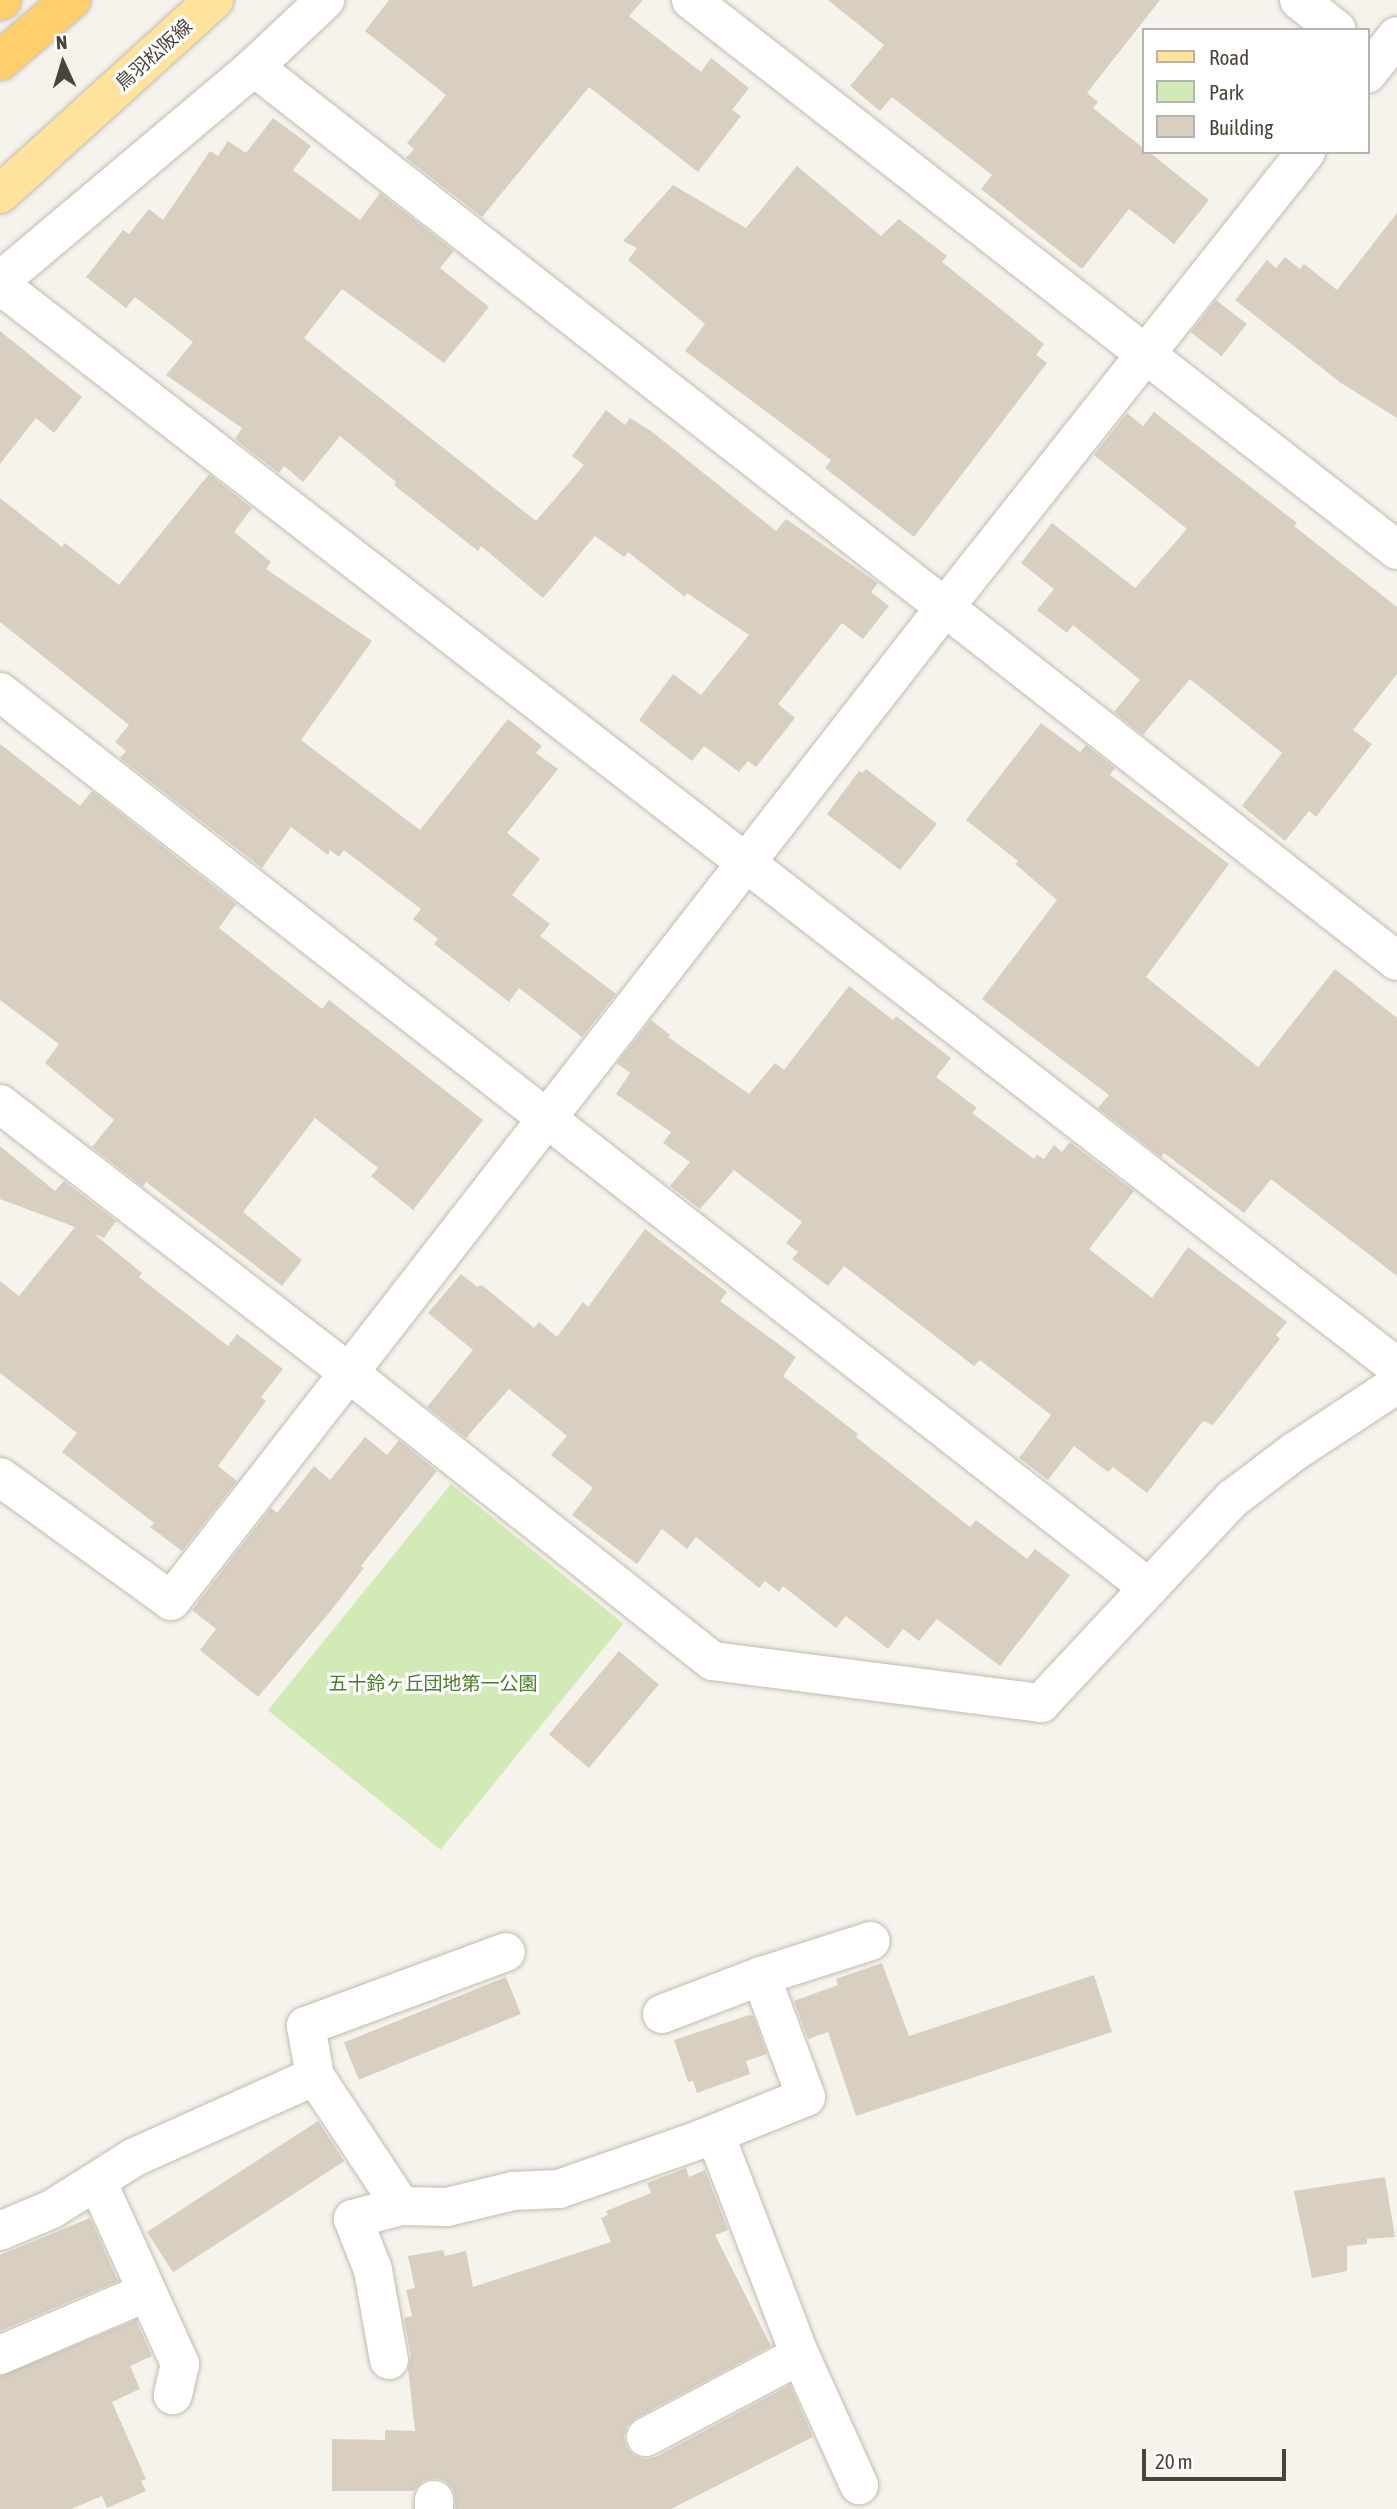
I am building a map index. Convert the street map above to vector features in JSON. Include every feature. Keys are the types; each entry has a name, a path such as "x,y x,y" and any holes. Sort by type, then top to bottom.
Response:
{"highway":[{"path":"0,61 71,0"}],"main road":[{"name":"鳥羽松阪線","path":"0,194 214,0"}],"street":[{"path":"325,0 254,67 0,283 1397,1367"},
{"path":"691,0 1397,550"},
{"path":"1299,0 1334,28"},
{"path":"254,67 1397,961"},
{"path":"0,1477 171,1601 945,607 1304,154"},
{"path":"0,692 1149,1588"},
{"path":"0,1104 349,1373 713,1661 1041,1703 1232,1499 1294,1452 1397,1384"},
{"path":"662,2014 761,1976 871,1941"},
{"path":"401,2206 315,2076 306,2026 506,1952"},
{"path":"389,2360 373,2270 353,2219 401,2206 447,2207 513,2191 559,2189 806,2097 761,1976"},
{"path":"0,2231 52,2209 98,2183 135,2157 315,2076"},
{"path":"715,2133 800,2355 859,2485"},
{"path":"98,2183 180,2364 173,2395"},
{"path":"0,2355 148,2292"},
{"path":"646,2437 800,2355"}],"green space":[{"name":"五十鈴ヶ丘団地第一公園","path":"451,1484 624,1624 440,1850 268,1710"}],"building":[{"path":"389,0 643,0 629,16 701,72 711,58 749,88 732,110 741,116 698,172 589,87 482,217 406,158 414,149 407,143 446,95 365,31"},
{"path":"828,0 1160,0 1087,93 1098,102 1093,108 1142,147 1142,154 1152,154 1209,200 1174,244 1129,209 1082,269 981,189 992,175 892,97 880,111 850,86 884,45"},
{"path":"273,118 311,146 293,170 360,220 380,193 454,251 440,268 489,307 444,363 342,289 304,338 536,521 584,465 572,456 606,410 625,425 630,418 651,431 776,531 786,519 878,583 871,592 889,606 863,639 842,623 778,704 795,718 756,767 748,761 739,772 704,746 692,761 639,720 673,674 701,695 749,635 687,593 685,597 628,552 624,557 595,536 543,598 481,546 478,551 394,485 396,482 340,436 303,482 284,466 279,473 235,439 242,428 166,375 193,342 135,297 126,308 86,277 123,230 129,234 149,209 163,220 210,151 218,156 228,141 246,153"},
{"path":"797,166 881,236 899,219 947,256 942,262 1044,344 1036,355 1047,363 914,537 825,468 831,460 685,351 705,324 628,260 637,248 623,241 673,185 746,228"},
{"path":"1397,213 1397,418 1341,383 1235,300 1267,260 1276,268 1285,257 1300,269 1304,264 1337,290"},
{"path":"1216,300 1247,324 1221,356 1191,332"},
{"path":"0,331 82,397 54,433 36,418 0,464"},
{"path":"1154,412 1297,523 1294,526 1397,607 1397,674 1353,730 1372,744 1316,817 1309,811 1285,841 1242,806 1282,753 1190,679 1143,735 1114,712 1140,680 1073,625 1067,633 1037,610 1054,589 1021,563 1052,523 1135,588 1187,529 1094,455 1127,413 1143,426"},
{"path":"209,474 252,508 234,532 271,562 266,569 372,641 301,740 420,830 508,719 542,746 536,753 558,769 507,833 540,859 512,895 550,924 540,936 616,994 582,1037 519,988 509,1002 434,944 438,939 413,919 421,909 344,850 339,857 330,850 328,855 291,827 262,868 120,758 126,751 115,742 129,725 0,622 0,498 62,547 65,543 119,585"},
{"path":"1041,723 1080,752 1086,745 1115,768 1110,775 1229,864 1146,977 1258,1067 1335,969 1397,1018 1397,1276 1271,1179 1244,1213 1164,1153 1161,1157 1098,1108 1109,1095 982,999 1057,900 1015,864 1018,861 966,820"},
{"path":"0,744 80,806 92,791 236,904 219,928 322,1009 329,1000 483,1120 413,1210 371,1176 378,1168 315,1118 243,1212 302,1260 282,1286 146,1182 143,1187 92,1147 114,1120 45,1063 59,1044 0,1000"},
{"path":"866,769 937,824 900,870 827,814 859,771 862,773"},
{"path":"849,986 893,1020 896,1016 951,1058 936,1077 977,1108 972,1113 1034,1159 1037,1155 1044,1159 1054,1145 1062,1152 1070,1142 1134,1191 1089,1249 1152,1298 1188,1247 1287,1322 1276,1335 1280,1339 1213,1425 1203,1421 1147,1493 1113,1467 1108,1472 1074,1446 1048,1480 1019,1458 1051,1415 980,1360 974,1366 844,1266 828,1286 792,1259 798,1252 786,1243 802,1222 734,1170 700,1209 670,1186 690,1162 663,1143 671,1132 616,1094 630,1073 617,1063 651,1020 670,1035 668,1037 749,1094 775,1063 784,1070"},
{"path":"0,1146 55,1191 64,1181 116,1221 104,1238 94,1234 142,1273 139,1277 228,1346 237,1334 283,1369 261,1397 266,1401 218,1466 237,1481 182,1551 150,1527 154,1523 62,1452 77,1433 0,1373 0,1281 19,1296 75,1227 0,1199"},
{"path":"645,1229 727,1292 720,1301 796,1357 783,1376 858,1434 856,1437 970,1527 976,1520 1027,1559 1035,1549 1070,1575 1000,1666 937,1619 919,1641 903,1629 888,1649 846,1616 836,1628 783,1586 779,1592 765,1581 759,1588 696,1537 687,1549 662,1529 637,1564 572,1515 593,1488 551,1455 567,1436 509,1389 466,1438 427,1407 473,1350 428,1313 461,1274 477,1287 482,1285 534,1328 539,1322 557,1337 583,1302 588,1307"},
{"path":"365,1437 387,1455 399,1440 437,1471 361,1566 364,1568 329,1613 258,1697 200,1650 216,1629 192,1610 271,1508 277,1513 314,1466 330,1480"},
{"path":"619,1651 659,1684 589,1768 549,1734"},
{"path":"882,1963 909,2036 1094,1975 1112,2032 856,2116 828,2032 808,2039 794,2001 838,1985 836,1979"},
{"path":"506,1977 521,2014 359,2080 344,2043"},
{"path":"749,2015 753,2016 767,2054 746,2061 750,2074 697,2093 693,2081 688,2082 674,2040"},
{"path":"318,2121 344,2161 173,2272 147,2232"},
{"path":"686,2168 689,2177 705,2170 728,2230 715,2235 771,2346 636,2418 627,2426 624,2436 626,2447 635,2456 646,2459 656,2457 790,2385 813,2437 671,2509 456,2509 453,2489 445,2481 435,2478 423,2481 414,2491 332,2491 332,2439 385,2440 385,2430 415,2431 408,2369 411,2356 404,2318 412,2316 406,2290 415,2288 408,2256 443,2250 445,2256 466,2251 473,2287 611,2242 601,2218 608,2215 606,2211 651,2193 647,2183"},
{"path":"1385,2177 1395,2237 1367,2239 1367,2244 1347,2246 1347,2271 1312,2278 1294,2191"},
{"path":"90,2218 118,2281 0,2331 0,2255"},
{"path":"136,2320 152,2356 130,2366 140,2389 112,2402 146,2479 141,2481 146,2491 107,2508 102,2496 71,2509 0,2509 0,2376"}]}
